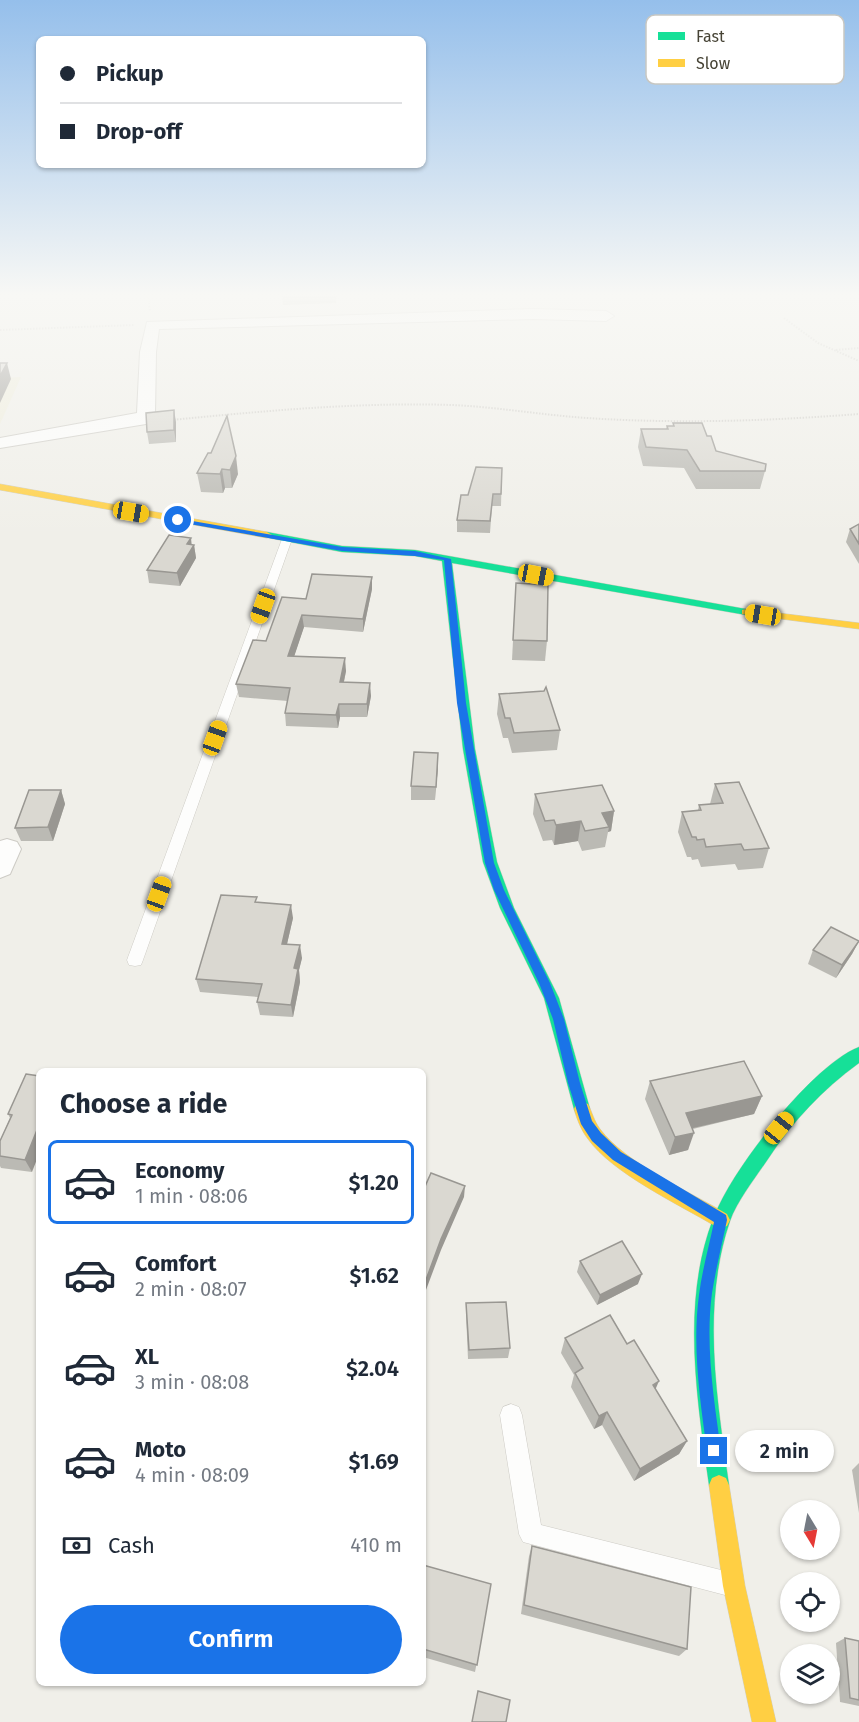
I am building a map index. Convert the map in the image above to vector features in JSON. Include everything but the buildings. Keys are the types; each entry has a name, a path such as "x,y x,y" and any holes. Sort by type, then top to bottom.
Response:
{"street":[{"path":"0,443 140,420 146,415 147,374"},
{"path":"0,487 342,549 415,553 763,615 859,626"},
{"path":"447,559 464,720 490,863 499,890 559,1019 574,1083 587,1124 596,1137 617,1156 721,1220"},
{"path":"764,1722 734,1586 708,1406 704,1350 705,1295 721,1220 767,1144 820,1084 859,1054"}],"lane":[{"path":"135,960 287,539"},
{"path":"511,1414 531,1534 734,1586"}],"path":[{"path":"140,420 153,422 331,405 378,404 454,405 587,418 661,421 745,422 859,414"}],"shaded area":[{"path":"21,377 0,424 0,378"}],"traffic: fast":[{"path":"267,535 342,549 415,553 746,612"},
{"path":"447,559 469,749 490,862 500,893 538,967 551,998 582,1109"},
{"path":"719,1485 707,1386 705,1320 712,1254 721,1222 767,1145 786,1120 819,1085 859,1054"}],"traffic: slow":[{"path":"0,487 267,535"},
{"path":"746,612 859,626"},
{"path":"582,1109 592,1131 609,1149 656,1182 721,1220"},
{"path":"719,1485 734,1586 764,1722"}],"route":[{"path":"178,520 342,549 415,553 447,559 461,703 490,863 499,890 559,1019 574,1083 587,1124 596,1137 617,1156 721,1220 705,1295 704,1350 714,1451"}]}
